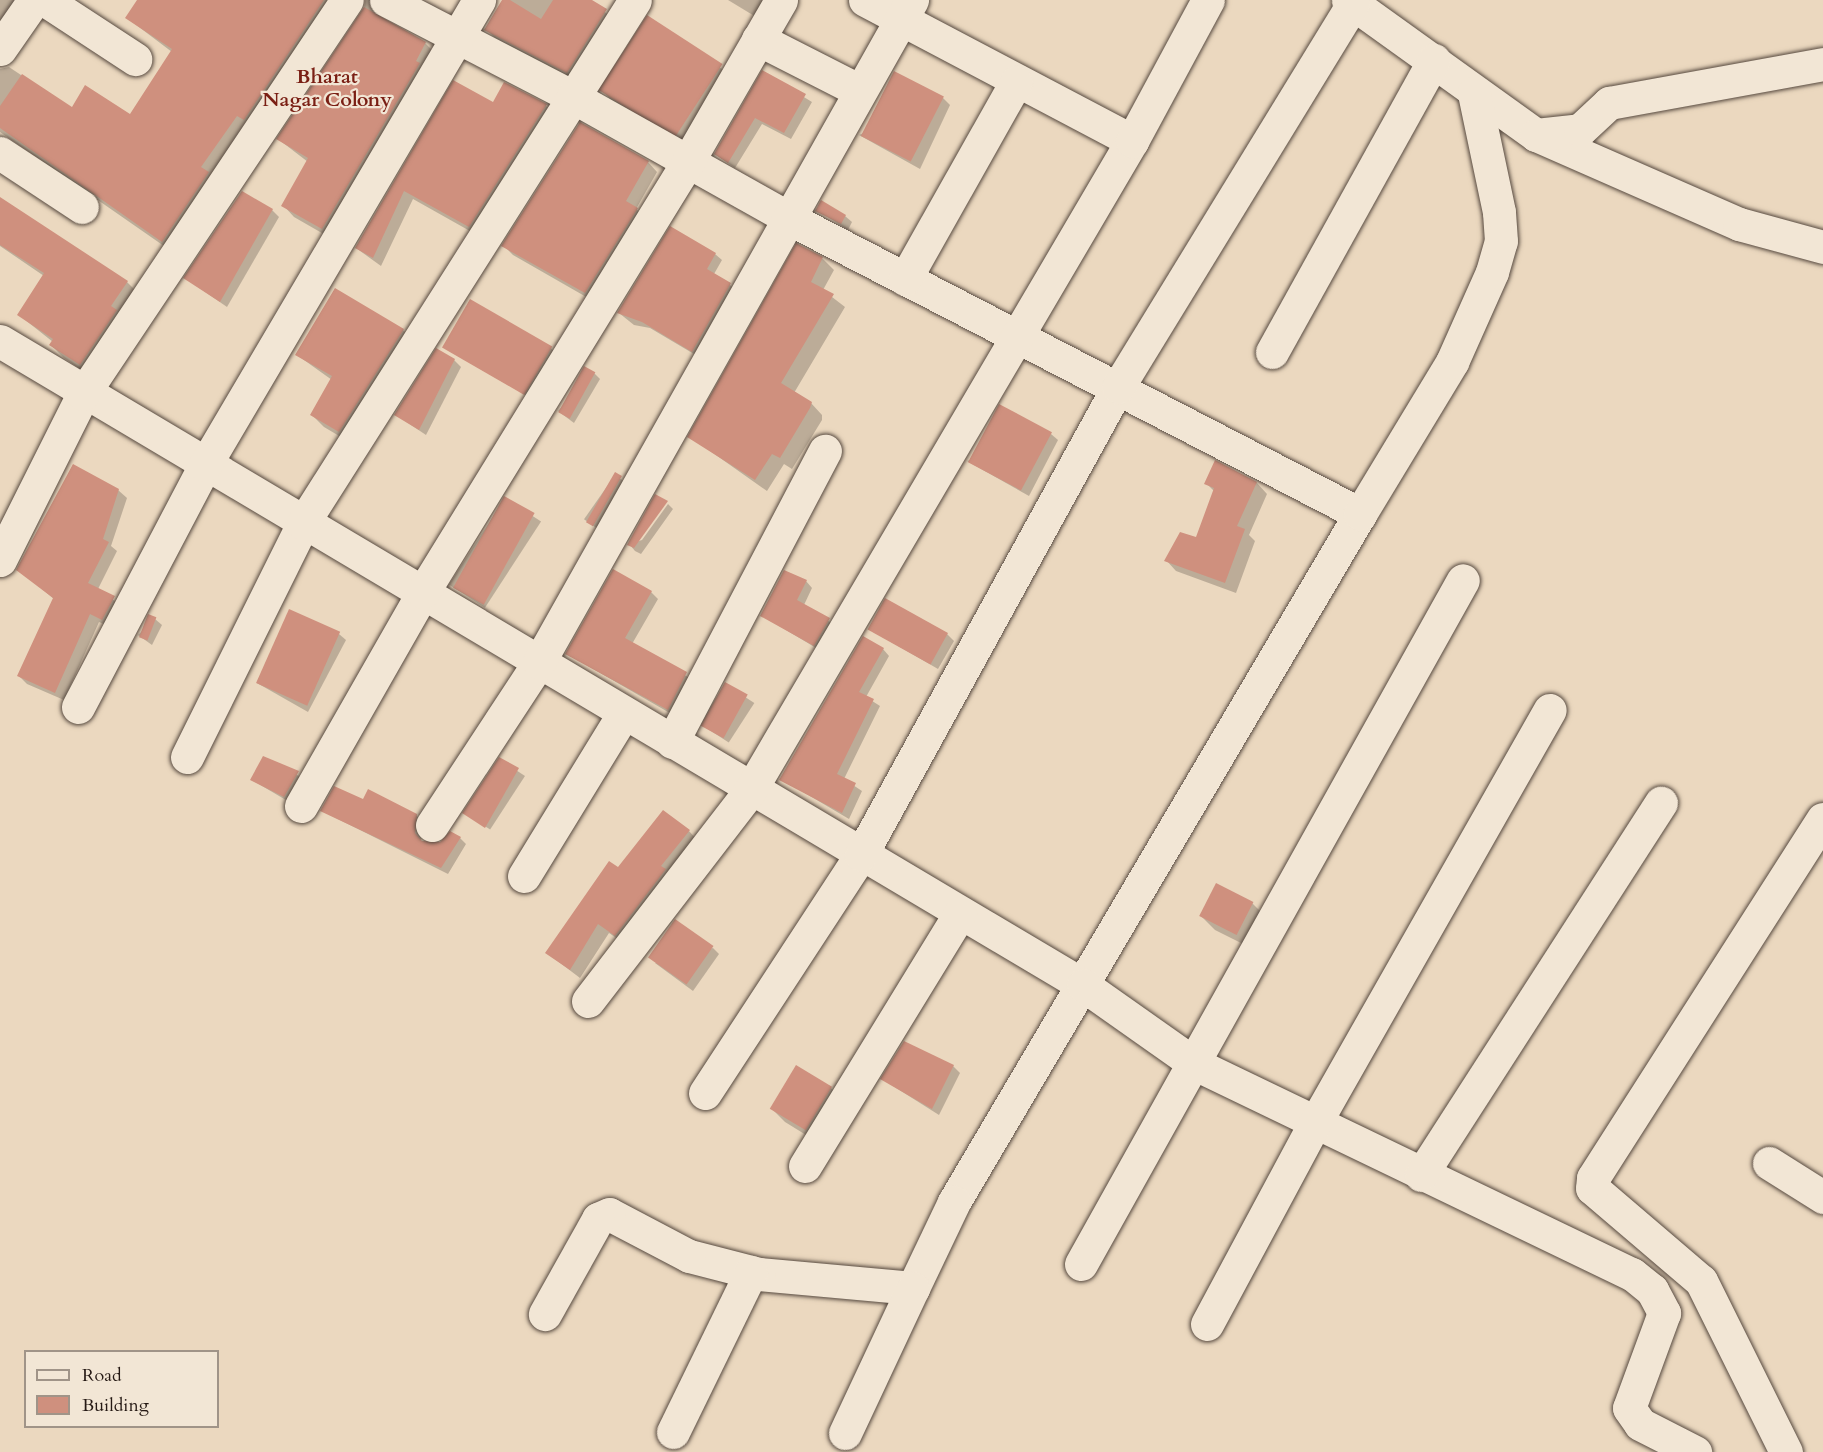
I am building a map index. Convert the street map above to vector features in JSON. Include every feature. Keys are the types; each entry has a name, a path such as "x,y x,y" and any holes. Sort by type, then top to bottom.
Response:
{"street":[{"path":"0,49 34,0"},
{"path":"45,0 135,59"},
{"path":"0,560 83,394 347,0"},
{"path":"386,0 573,97 790,219 1360,514"},
{"path":"78,707 205,465 455,36 480,0"},
{"path":"187,757 303,523 635,0"},
{"path":"301,806 423,592 687,163 781,0"},
{"path":"865,0 907,10 1016,82 1132,141"},
{"path":"588,1001 751,789 1132,141 1208,0"},
{"path":"705,1093 861,855 1118,387 1351,1 1434,60 1474,93 1536,135 1739,224 1823,248"},
{"path":"432,825 539,662 907,10"},
{"path":"758,39 860,91"},
{"path":"1272,352 1434,60"},
{"path":"1536,135 1580,130 1609,103 1823,64"},
{"path":"905,279 1016,82"},
{"path":"845,1433 954,1202 1452,362 1492,272 1500,241 1500,212 1474,93"},
{"path":"0,153 81,207"},
{"path":"0,341 83,394 423,592 861,855 1083,985 1195,1064 1420,1175 1632,1274 1652,1290 1664,1313 1629,1408 1640,1424 1695,1452"},
{"path":"672,742 825,451"},
{"path":"1081,1264 1195,1064 1463,580"},
{"path":"1207,1324 1315,1123 1551,710"},
{"path":"524,876 624,712"},
{"path":"1420,1175 1660,803"},
{"path":"1786,1452 1701,1281 1592,1188 1593,1178 1823,819"},
{"path":"805,1166 960,913"},
{"path":"1770,1163 1823,1197"},
{"path":"545,1314 598,1219 609,1214 689,1256 751,1272 916,1284"},
{"path":"673,1432 751,1272"}],"building":[{"path":"137,0 324,0 244,120 237,116 201,167 209,172 162,242 0,128 0,106 22,74 72,107 85,85 130,114 172,49 125,18"},
{"path":"502,0 510,0 541,19 553,0 592,0 607,9 567,73 484,30"},
{"path":"364,7 426,42 416,61 420,63 322,229 281,206 308,158 276,139"},
{"path":"647,15 722,64 674,139 599,90"},
{"path":"762,70 806,94 784,133 755,118 728,163 714,154"},
{"path":"894,71 944,96 911,161 861,136"},
{"path":"453,80 493,102 504,82 547,104 469,227 404,191 373,258 355,248"},
{"path":"580,122 649,161 626,201 638,208 585,293 501,246"},
{"path":"242,191 273,209 220,302 183,278"},
{"path":"0,197 128,281 111,306 117,310 80,365 49,345 53,339 17,315 44,273 0,245"},
{"path":"821,200 846,215 841,224 815,211"},
{"path":"670,226 716,253 707,269 731,283 692,352 642,322 617,313"},
{"path":"796,243 823,257 811,282 834,294 781,383 812,402 810,408 780,458 772,454 755,480 687,437"},
{"path":"335,288 404,329 339,432 310,415 332,376 295,355"},
{"path":"470,299 552,346 524,395 442,347"},
{"path":"436,348 455,359 419,430 394,415"},
{"path":"584,366 595,372 570,419 558,412"},
{"path":"999,404 1052,432 1021,490 968,462"},
{"path":"1215,460 1257,482 1237,526 1245,529 1225,583 1164,561 1180,532 1196,537 1214,488 1204,484"},
{"path":"73,464 119,489 103,539 109,542 88,583 115,596 102,620 90,614 55,693 17,676 53,598 16,570"},
{"path":"615,472 622,476 593,526 586,522"},
{"path":"655,494 668,501 634,548 627,545"},
{"path":"504,496 535,513 484,605 453,588"},
{"path":"613,569 652,591 625,638 687,672 668,710 565,654"},
{"path":"784,570 807,580 797,600 830,618 814,646 760,616"},
{"path":"885,598 948,633 931,664 868,629"},
{"path":"289,609 340,632 307,706 256,683"},
{"path":"148,614 156,617 147,641 139,637"},
{"path":"863,636 884,648 859,692 874,699 837,774 856,783 842,813 779,780"},
{"path":"725,682 748,695 723,738 701,726"},
{"path":"263,756 299,771 284,797 250,780"},
{"path":"499,757 519,768 485,828 462,813"},
{"path":"334,786 363,799 368,789 417,814 415,833 422,841 440,842 450,831 461,837 441,868 320,811"},
{"path":"663,810 690,830 661,866 666,869 615,936 598,924 570,970 545,953 609,861 618,867"},
{"path":"1216,883 1253,902 1237,935 1199,916"},
{"path":"675,919 714,946 687,984 648,958"},
{"path":"904,1041 954,1065 932,1109 880,1079"},
{"path":"796,1065 832,1087 806,1130 770,1109"}],"district":[{"name":"Bharat Nagar Colony","path":"327,88"}]}
